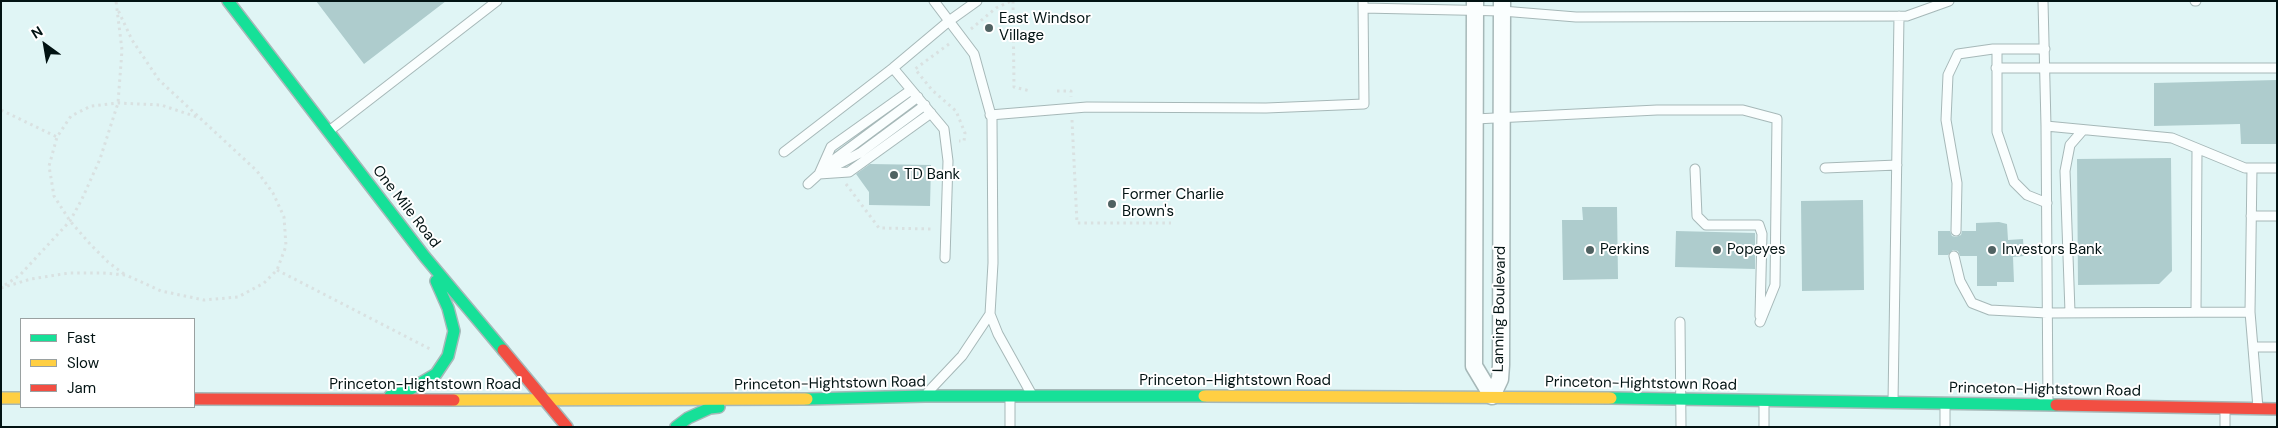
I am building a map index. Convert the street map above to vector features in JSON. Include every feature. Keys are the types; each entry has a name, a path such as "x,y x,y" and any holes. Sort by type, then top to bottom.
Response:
{"main road":[{"name":"One Mile Road","path":"228,1 426,257 566,427"},
{"path":"377,400 409,390 436,374 448,356 454,331 448,308 426,257"},
{"name":"Princeton-Hightstown Road","path":"195,399 748,401 925,396 1492,396 1682,401 1892,402 2277,409"},
{"path":"1,398 20,398"},
{"path":"676,427 688,418 710,408 748,401"}],"street":[{"name":"Lanning Boulevard","path":"1475,6 1474,366 1492,396"},
{"name":"Lanning Boulevard","path":"1492,396 1500,378 1501,365 1502,6"}],"lane":[{"path":"328,132 497,1"},
{"path":"934,1 974,54 990,115 993,263 990,314 998,334 1032,396"},
{"path":"784,152 894,68 949,21 976,1"},
{"path":"990,115 1071,109 1266,108 1364,104 1363,5 1502,6 1576,17 1907,16 1950,1"},
{"path":"2043,1 2048,405"},
{"path":"1892,402 1899,16"},
{"path":"1956,231 1957,183 1946,120 1948,75 1958,54 1997,49 2045,49"},
{"path":"1997,49 1997,132 2014,182 2027,195 2047,203"},
{"path":"894,68 944,129 948,161 945,258"},
{"path":"1996,68 2045,70 2277,68"},
{"path":"819,174 831,147 911,90"},
{"path":"808,184 836,158 918,97"},
{"path":"819,174 842,164 860,153 925,105"},
{"path":"1475,119 1656,110 1743,110 1777,119 1775,285 1760,322 1762,234 1759,225 1706,225 1697,216 1695,169"},
{"path":"819,174 849,172 931,113"},
{"path":"2046,126 2172,138 2245,168 2277,168"},
{"path":"2070,312 2065,171 2070,145 2083,130"},
{"path":"2196,311 2197,148"},
{"path":"1826,168 1897,165"},
{"path":"2252,168 2250,312 2258,409"},
{"path":"2251,216 2277,216"},
{"path":"1954,256 1960,280 1972,303 1990,310 2047,313 2250,312"},
{"path":"925,396 962,356 990,314"},
{"path":"1680,322 1681,427"},
{"path":"2253,348 2277,347"},
{"path":"1010,396 1010,427"},
{"path":"1764,401 1764,427"},
{"path":"1945,403 1945,427"},
{"path":"2225,408 2225,427"}],"path":[{"path":"1,287 20,274 70,221 100,159 118,103 122,50 116,1"},
{"path":"1013,1 1014,87 1030,91"},
{"path":"118,10 132,40 159,80 200,118 257,171 273,193 284,217 286,246 277,270 264,283 238,297 204,300 161,291 126,275 108,262 70,221 54,196 49,166 57,137 72,116 91,106 118,103 161,105 200,118"},
{"path":"1057,91 1071,91 1077,224 1171,223"},
{"path":"1,110 57,137"},
{"path":"277,270 448,356"},
{"path":"1,287 31,278 69,273 126,275"}],"building":[{"path":"316,1 446,1 364,64"},
{"path":"2277,80 2277,144 2241,144 2240,124 2154,126 2154,83"},
{"path":"2171,158 2172,271 2159,284 2078,285 2077,159"},
{"name":"TD Bank","path":"870,164 931,165 930,206 869,205 869,192 856,174"},
{"path":"1863,200 1864,290 1802,291 1801,201"},
{"name":"Perkins","path":"1582,207 1617,207 1618,279 1563,280 1562,220 1583,220"},
{"path":"1999,222 2007,224 2008,240 2023,239 2024,256 2013,257 2014,282 1997,282 1997,286 1977,286 1977,256 1960,256 1958,251 1953,250 1948,255 1938,255 1938,231 1950,231 1952,236 1956,237 1961,235 1962,231 1976,231 1976,223"},
{"name":"Popeyes","path":"1676,231 1755,233 1755,269 1675,267"}],"traffic: fast":[{"path":"228,1 425,257 503,350"},
{"path":"390,396 409,390 436,374 448,356 454,331 448,308 436,281"},
{"path":"807,399 925,396 1204,396"},
{"path":"1611,398 2056,405"},
{"path":"676,427 688,418 710,408 719,407"}],"traffic: slow":[{"path":"1204,396 1611,398"},
{"path":"1,398 20,398"},
{"path":"454,400 807,399"}],"traffic: jam":[{"path":"503,350 567,427"},
{"path":"195,399 454,400"},
{"path":"2056,405 2277,409"}],"place":[{"name":"East Windsor Village","path":"989,28"},
{"name":"TD Bank","path":"894,175"},
{"name":"Former Charlie Brown's","path":"1112,204"},
{"name":"Perkins","path":"1590,250"},
{"name":"Popeyes","path":"1717,250"},
{"name":"Investors Bank","path":"1992,250"}]}
